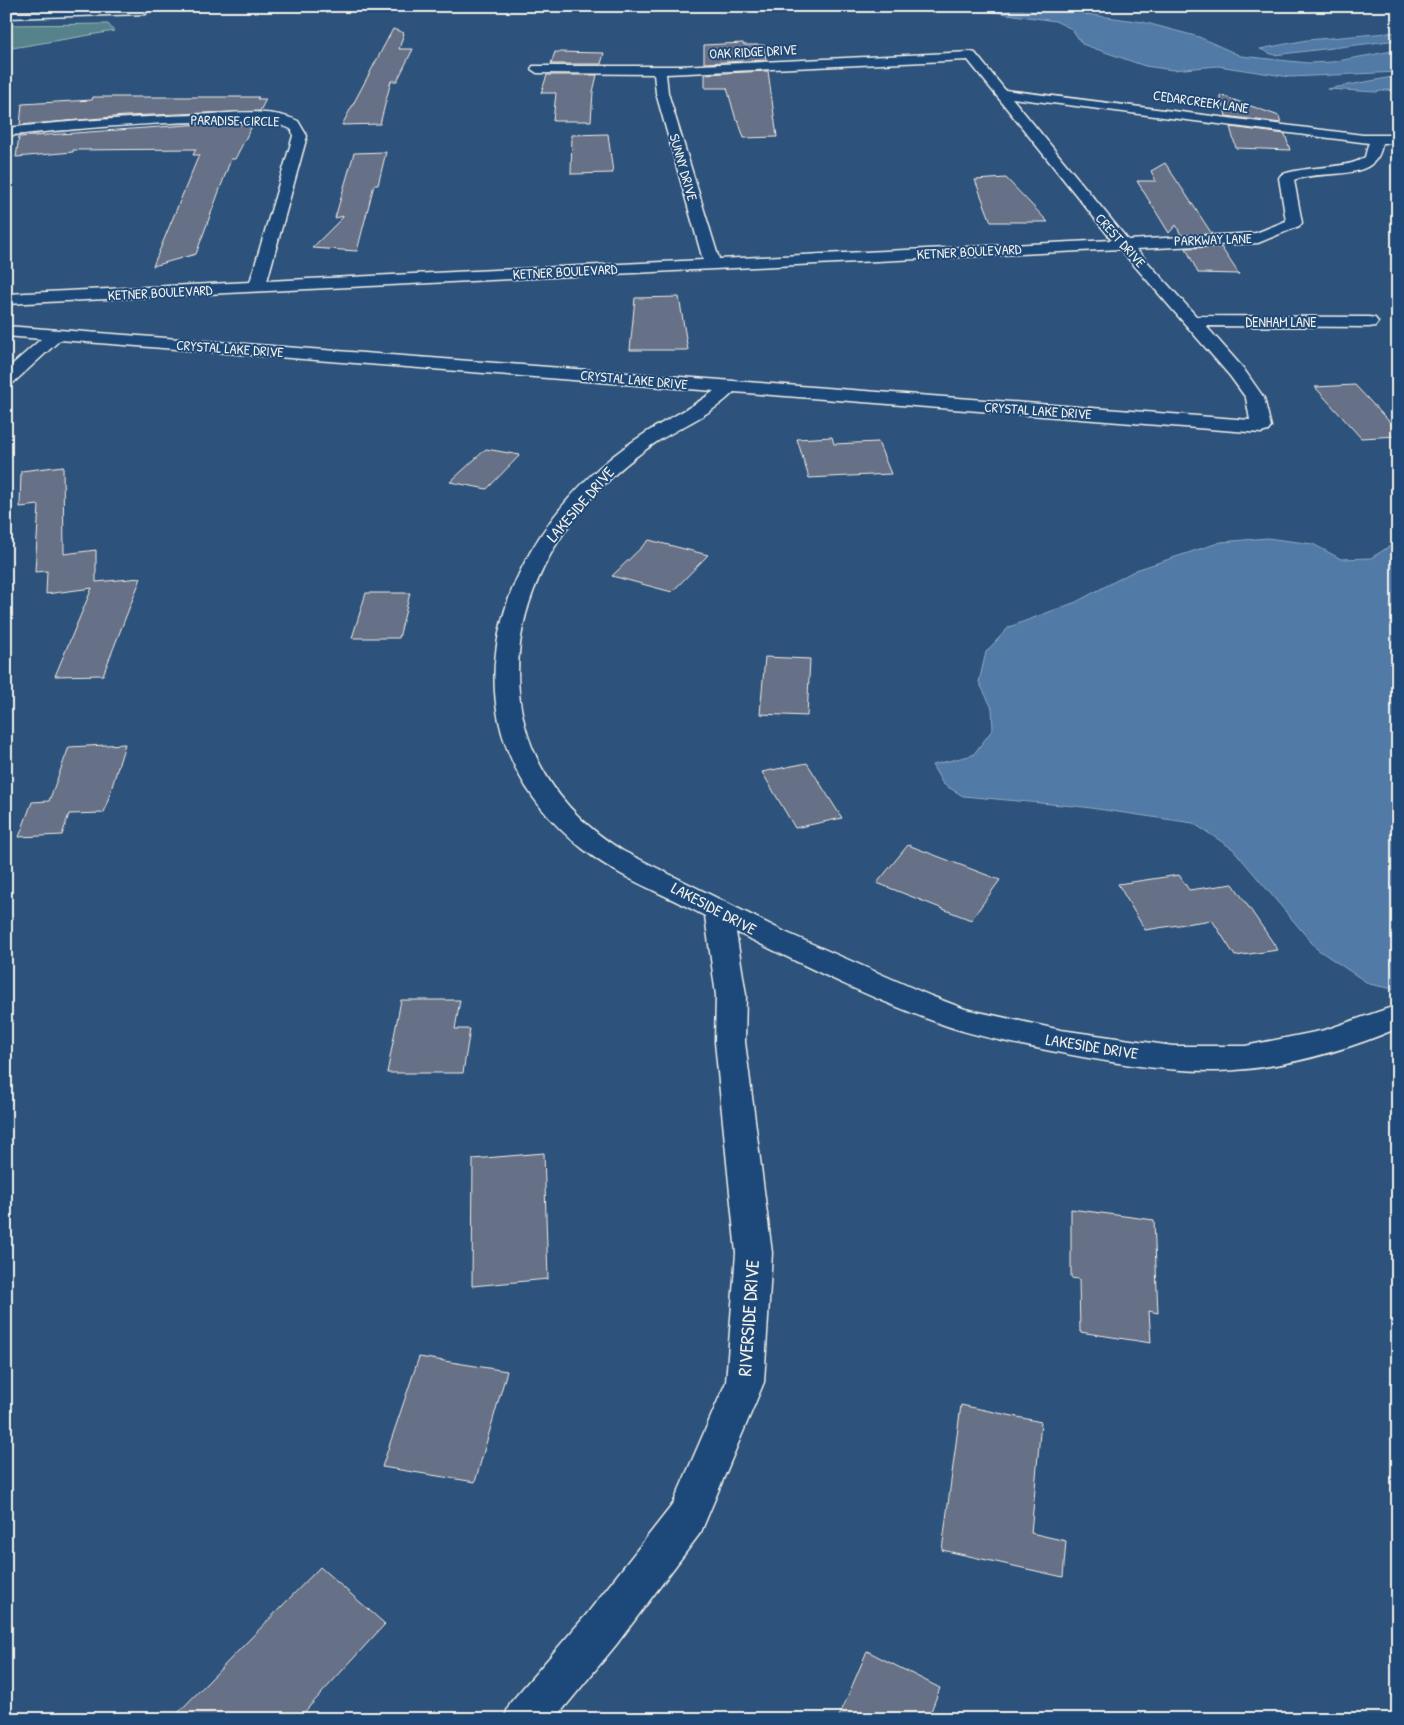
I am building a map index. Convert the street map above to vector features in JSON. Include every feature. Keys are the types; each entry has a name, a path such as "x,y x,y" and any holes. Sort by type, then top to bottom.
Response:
{"street":[{"path":"6,15 23,10 142,12"},
{"name":"OAK RIDGE DRIVE","path":"537,69 660,70 971,56"},
{"name":"CREST DRIVE","path":"971,56 1123,243 1237,372 1254,398 1261,427"},
{"name":"SUNNY DRIVE","path":"660,70 662,93 712,264"},
{"name":"CEDARCREEK LANE","path":"1000,93 1376,139 1398,139"},
{"name":"PARADISE CIRCLE","path":"6,132 90,124 206,119 271,119 287,121 295,125 300,136 258,287"},
{"name":"PARKWAY LANE","path":"1123,243 1258,238 1294,223 1286,178 1295,173 1342,169 1365,164 1374,154 1376,139"},
{"name":"KETNER BOULEVARD","path":"6,300 1123,243"},
{"name":"DENHAM LANE","path":"1193,321 1369,322"},
{"name":"CRYSTAL LAKE DRIVE","path":"6,331 1261,427"},
{"path":"6,380 57,334"},
{"name":"LAKESIDE DRIVE","path":"730,386 698,411 654,436 622,458 594,485 553,531 522,590 510,634 507,690 518,747 532,776 574,828 603,851 767,936 911,1001 962,1019 1086,1047 1196,1059 1264,1054 1361,1032 1398,1016"},
{"name":"RIVERSIDE DRIVE","path":"526,1719 601,1630 687,1518 745,1382 754,1253 730,1042 731,995 719,911"}],"green space":[{"path":"108,24 114,31 6,49 6,25"}],"water":[{"path":"783,6 884,6 884,9 869,11"},
{"path":"1019,6 1076,6 1085,14 1143,22 1199,37 1241,56 1308,63 1332,62 1398,50 1398,72 1290,77 1218,66 1173,70 1145,66 1082,44 1072,29 1055,21 987,11 986,9 1023,9"},
{"path":"1398,32 1398,40 1274,55 1260,49 1307,40"},
{"path":"1398,76 1398,88 1376,92 1327,89"},
{"path":"1267,538 1313,544 1341,559 1371,558 1398,541 1398,990 1369,984 1317,949 1233,849 1193,823 1084,807 963,796 943,784 932,765 973,755 993,729 992,708 979,682 986,652 1009,627 1076,602 1136,570 1221,542"}],"building":[{"path":"393,29 404,33 399,49 413,49 397,81 391,81 380,124 342,125"},
{"path":"743,43 744,45 764,45 766,60 704,63 704,45"},
{"path":"555,52 604,53 601,64 551,64"},
{"path":"768,71 777,137 744,138 738,120 736,120 727,88 705,88 705,74"},
{"path":"547,75 597,75 593,92 591,121 553,121 556,93 541,93"},
{"path":"1220,95 1279,116 1281,123 1226,116"},
{"path":"93,97 259,97 257,99 266,99 260,111 125,116 20,125 22,104 92,100"},
{"path":"202,124 253,124 235,159 231,159 196,254 153,266 199,155 193,155 196,149 73,150 73,152 16,157 19,137"},
{"path":"1230,127 1285,134 1290,150 1236,148"},
{"path":"608,134 613,173 571,174 572,135"},
{"path":"386,152 378,185 374,185 357,251 312,248 344,216 335,218 354,153"},
{"path":"1165,163 1212,234 1181,235 1176,225 1169,233 1137,181 1156,181 1151,171"},
{"path":"1006,178 1048,222 991,222 975,180"},
{"path":"1221,247 1239,274 1198,273 1186,248"},
{"path":"679,297 688,350 630,350 635,298"},
{"path":"1355,385 1398,431 1398,436 1361,438 1315,387"},
{"path":"832,437 834,444 878,442 891,474 809,478 797,439"},
{"path":"486,449 520,455 487,489 450,482"},
{"path":"63,466 64,554 96,550 96,582 141,578 103,675 55,676 92,588 46,594 47,571 35,572 39,505 20,507 21,471"},
{"path":"649,540 708,555 672,592 612,576"},
{"path":"366,593 410,593 399,638 352,638"},
{"path":"765,657 810,659 807,716 760,714"},
{"path":"125,744 104,813 69,814 62,835 19,837 32,802 49,801 69,747"},
{"path":"807,763 842,818 795,828 762,772"},
{"path":"908,845 1000,880 971,920 877,883"},
{"path":"1179,875 1189,890 1233,884 1278,950 1235,956 1212,920 1145,930 1118,884"},
{"path":"401,1000 460,1000 455,1029 470,1029 463,1073 387,1073"},
{"path":"544,1153 548,1279 472,1286 473,1159"},
{"path":"1071,1209 1154,1220 1158,1313 1149,1311 1151,1343 1080,1332 1079,1279 1071,1278"},
{"path":"419,1357 507,1371 475,1482 382,1467"},
{"path":"961,1405 1041,1422 1031,1533 1066,1541 1063,1577 942,1550"},
{"path":"320,1567 385,1624 298,1719 172,1719"},
{"path":"867,1651 940,1688 928,1719 838,1719"}]}
